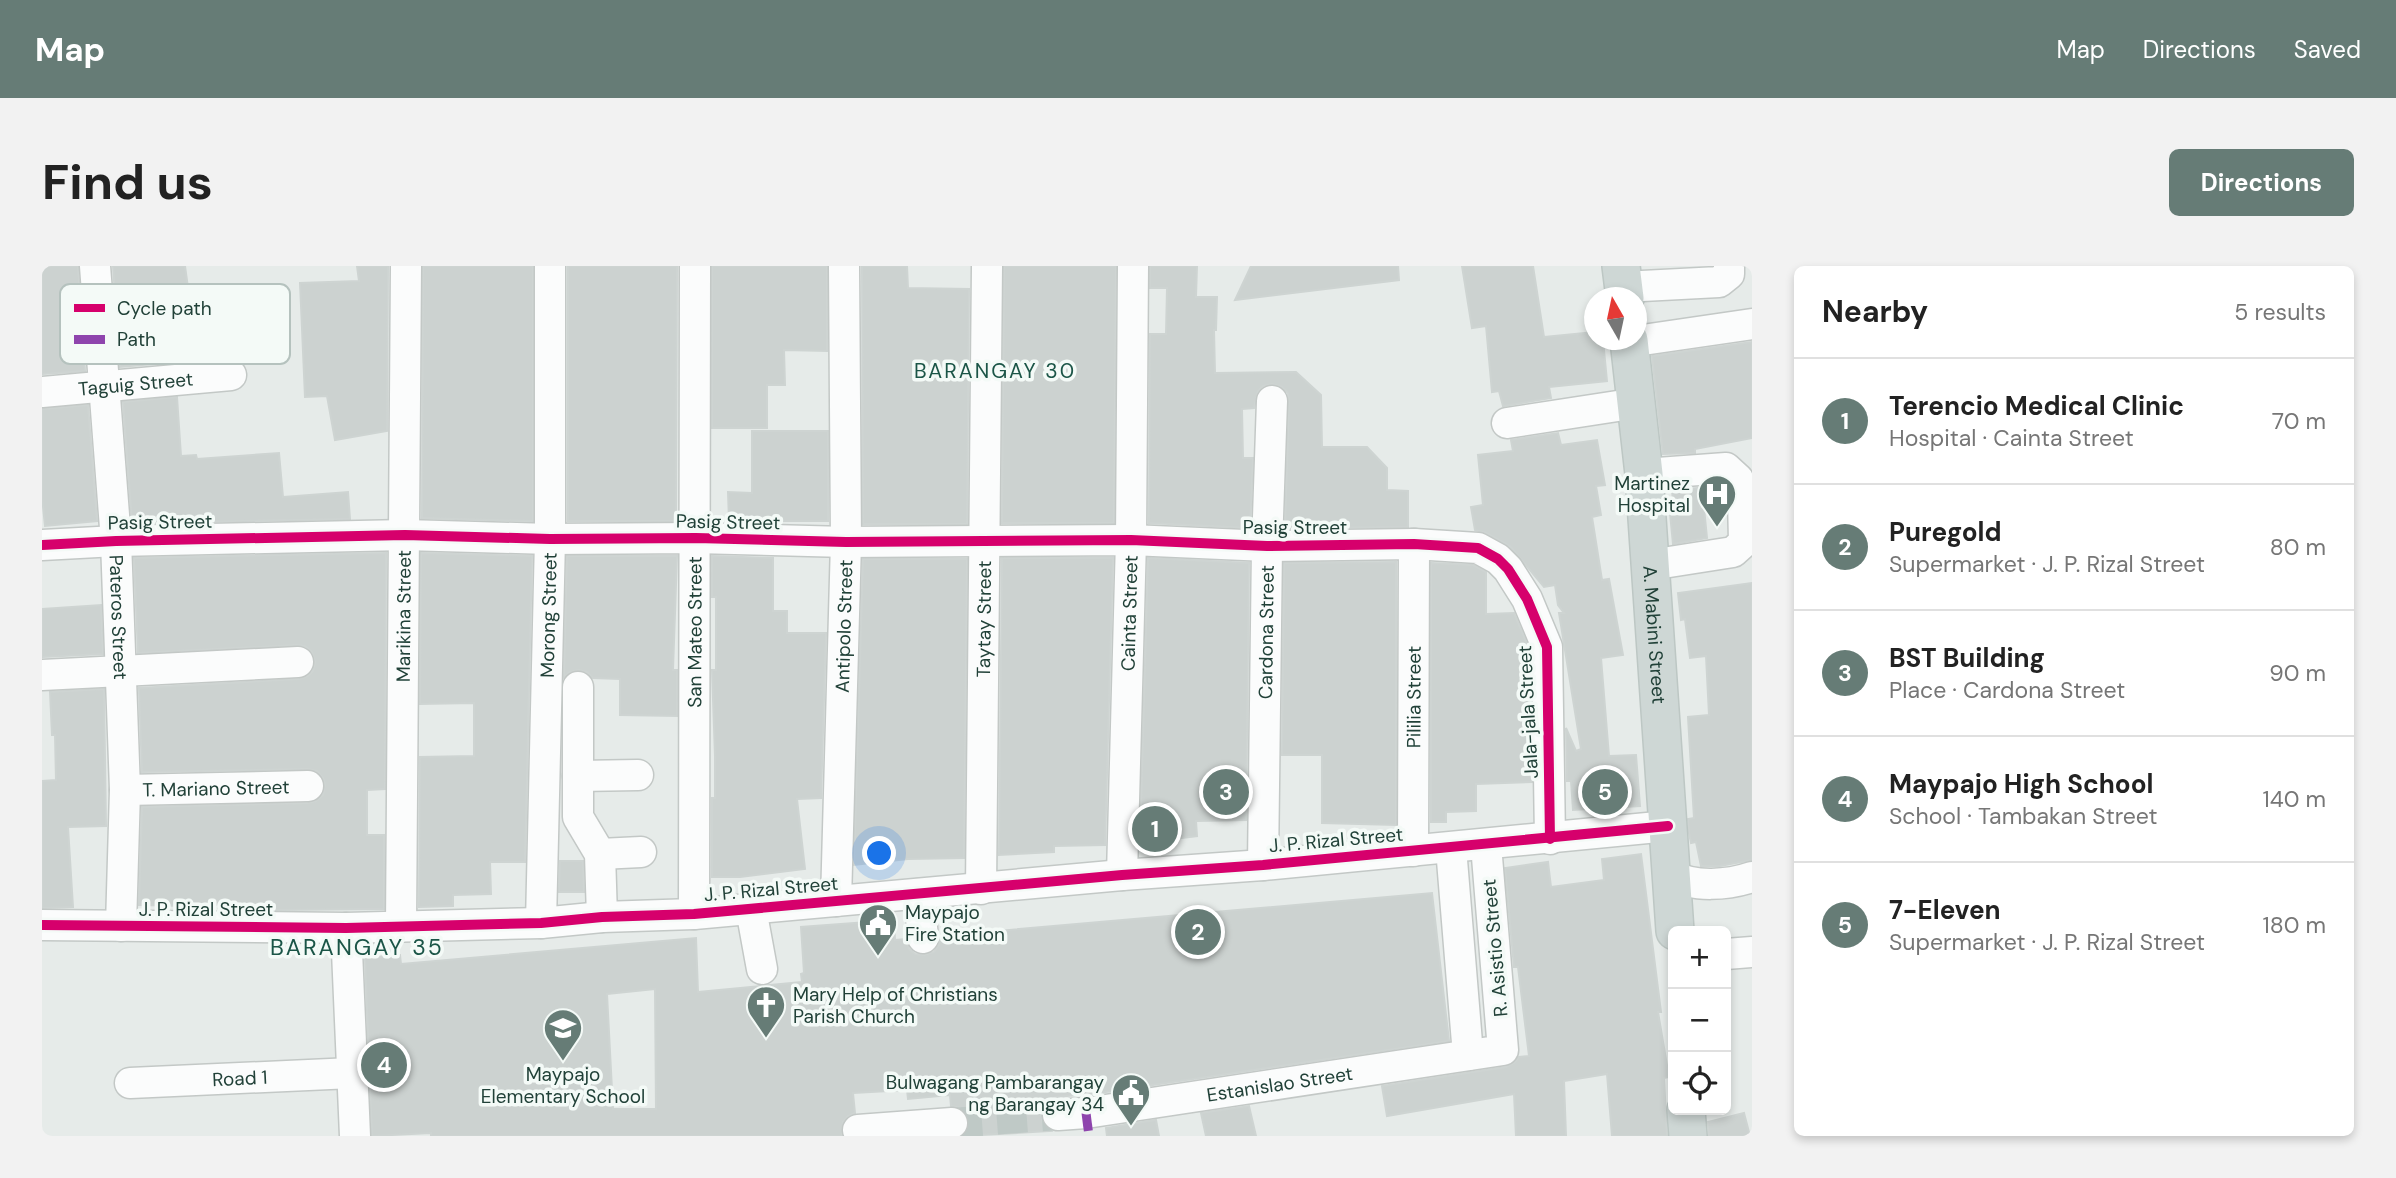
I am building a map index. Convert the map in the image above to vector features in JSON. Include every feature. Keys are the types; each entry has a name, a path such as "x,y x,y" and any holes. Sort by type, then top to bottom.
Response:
{"main road":[{"name":"A. Mabini Street","path":"1630,350 1644,474 1675,926"},
{"path":"1686,1115 1688,1136"}],"street":[{"name":"Pateros Street","path":"95,266 96,284"},
{"name":"Marikina Street","path":"401,926 406,266"},
{"name":"Morong Street","path":"541,923 550,539 550,266"},
{"name":"San Mateo Street","path":"694,914 695,266"},
{"name":"Antipolo Street","path":"836,901 846,542 844,266"},
{"name":"Taytay Street","path":"981,889 987,266"},
{"name":"Cainta Street","path":"1122,875 1131,540 1133,266"},
{"path":"1623,283 1719,282 1729,274 1729,266"},
{"path":"1647,339 1752,324"},
{"name":"Pateros Street","path":"102,364 116,541 125,790 121,926"},
{"name":"Taguig Street","path":"42,392 231,375"},
{"name":"Cardona Street","path":"1264,865 1267,546 1272,401"},
{"path":"1507,423 1637,403"},
{"path":"1644,474 1726,468 1738,479 1743,498 1744,542 1733,552 1650,565"},
{"name":"Pasig Street","path":"42,545 405,535 846,542 1131,540 1267,546 1413,544"},
{"name":"Jala-jala Street","path":"1413,544 1478,548 1498,559 1508,569 1527,599 1547,647 1550,839"},
{"name":"Pililia Street","path":"1413,544 1413,851"},
{"path":"42,675 298,662"},
{"path":"578,687 578,817 600,854 602,917"},
{"path":"578,776 638,775"},
{"name":"T. Mariano Street","path":"125,790 308,786"},
{"name":"J. P. Rizal Street","path":"42,925 346,928 541,923 602,917 694,914 1486,845 1668,826"},
{"name":"R. Asistio Street","path":"1486,845 1503,1050"},
{"path":"1451,848 1468,1055"},
{"path":"600,854 641,852"},
{"path":"1672,875 1679,880 1697,883 1752,877"},
{"path":"919,894 923,938"},
{"path":"751,909 762,969"},
{"path":"346,928 355,1136"},
{"path":"1731,954 1752,952"},
{"name":"Estanislao Street","path":"1078,1122 1503,1050"},
{"name":"Road 1","path":"130,1083 352,1073"},
{"path":"858,1130 952,1124"}],"building":[{"path":"42,266 78,266 79,284 60,284 60,364 85,364 85,371 42,374"},
{"path":"113,266 185,266 187,284 114,284"},
{"path":"357,266 388,266 387,431 335,440 327,396 305,397 300,283 359,281"},
{"path":"423,266 533,266 533,521 422,518"},
{"path":"568,266 677,266 676,521 568,521"},
{"path":"712,266 827,266 827,351 784,350 785,385 767,385 767,428 712,428"},
{"path":"862,266 907,266 908,288 969,289 967,524 863,524"},
{"path":"1004,266 1116,266 1114,523 1002,523"},
{"path":"1150,266 1197,266 1196,297 1217,297 1214,330 1215,373 1296,372 1321,395 1322,447 1367,447 1387,468 1387,490 1408,491 1408,527 1285,528 1289,402 1288,393 1282,387 1272,384 1263,386 1258,391 1254,408 1242,409 1243,458 1253,458 1250,528 1149,523 1150,334 1166,334 1167,288 1150,288"},
{"path":"1251,266 1398,266 1399,280 1235,300"},
{"path":"1462,266 1533,266 1544,337 1584,333 1584,350 1604,350 1607,381 1549,387 1551,398 1503,406 1499,391 1492,392 1486,326 1472,328"},
{"path":"1752,342 1752,438 1695,449 1695,453 1663,454 1652,356"},
{"path":"120,364 153,364 120,367"},
{"path":"177,397 181,456 196,455 197,459 279,453 283,497 348,492 350,519 132,523 123,402"},
{"path":"88,405 97,521 45,526 42,497 42,409"},
{"path":"752,431 828,431 828,521 729,521 728,492 752,493"},
{"path":"1558,433 1561,445 1597,440 1605,485 1596,486 1601,515 1592,517 1602,580 1609,579 1623,655 1601,658 1609,756 1636,755 1640,806 1573,810 1571,781 1567,781 1566,728 1576,751 1581,749 1559,613 1564,613 1558,605 1555,585 1544,587 1510,546 1475,530 1471,507 1483,505 1478,455 1513,451 1511,440"},
{"path":"1698,488 1700,509 1704,508 1707,538 1673,544 1670,513 1674,512 1672,490"},
{"path":"386,553 385,789 367,790 367,835 384,835 384,909 273,910 273,902 139,905 142,807 308,803 323,795 325,785 317,771 308,769 142,772 139,688 299,679 313,671 315,662 312,652 305,646 297,645 138,653 134,558"},
{"path":"421,553 532,556 525,862 490,862 491,894 453,895 453,906 419,907 420,757 474,756 474,703 420,704"},
{"path":"567,556 677,556 673,670 677,670 677,716 620,715 620,679 593,678 587,672 579,670 564,677"},
{"path":"712,556 773,558 773,611 787,611 787,633 826,633 821,798 797,799 805,869 740,877 712,877 715,756 712,670 716,670 716,597 712,597"},
{"path":"1002,558 1113,558 1105,845 1054,846 1054,852 999,855"},
{"path":"1148,558 1249,563 1246,820 1196,821 1197,836 1140,843"},
{"path":"863,559 967,559 964,858 908,859 854,865"},
{"path":"1396,562 1396,825 1322,823 1322,755 1282,755 1284,563"},
{"path":"1431,563 1473,565 1486,572 1486,614 1514,613 1530,651 1532,782 1476,784 1476,811 1446,812 1446,822 1431,822"},
{"path":"1752,583 1752,860 1720,866 1701,866 1696,842 1691,843 1689,833 1688,819 1694,818 1688,717 1709,715 1706,656 1690,658 1685,619 1681,620 1678,593"},
{"path":"101,605 103,654 42,657 42,609"},
{"path":"104,689 106,826 68,827 73,907 42,908 42,781 56,780 50,692"},
{"path":"1641,854 1661,1012 1658,1012 1668,1071 1668,1077 1664,1078 1667,1136 1612,1136 1607,1074 1564,1081 1566,1136 1516,1136 1514,1094 1387,1116 1382,1086 1506,1067 1519,1057 1529,1056 1518,967 1514,967 1505,868 1548,862 1551,887 1604,880 1602,859"},
{"path":"560,861 583,861 584,892 559,892"},
{"path":"1432,893 1449,1041 1099,1093 1056,1097 1043,1107 1041,1116 1043,1124 1051,1131 963,1136 968,1130 967,1114 960,1108 951,1106 950,1095 908,1099 907,1090 853,1093 855,1113 843,1122 842,1136 431,1136 431,1133 372,1136 365,958 400,955 401,964 696,938 698,992 802,982 801,974 804,973 801,927 894,920 895,940 906,939 909,949 915,954 924,955 934,952 939,945 940,936","holes":["655,989 656,1109 613,1109 607,994"]},
{"path":"1249,1106 1256,1136 1206,1136 1201,1113"},
{"path":"1744,1113 1750,1136 1709,1136 1708,1122"},
{"path":"1156,1120 1159,1136 1107,1136 1106,1128"}],"tunnel":[{"path":"952,1123 1058,1115"}],"marked path":[{"path":"1086,1113 1089,1136"}],"cycle path":[{"path":"42,545 405,535 846,542 1131,540 1267,546 1414,544 1478,548 1498,559 1508,569 1527,599 1547,647 1550,839"},
{"path":"42,925 346,928 541,923 602,917 694,914 1122,875 1263,865 1668,826"}],"place":[{"name":"Martinez Hospital","path":"1717,528"},
{"name":"BST Building","path":"1226,792"},
{"name":"7-Eleven","path":"1605,792"},
{"name":"Terencio Medical Clinic","path":"1155,829"},
{"name":"Puregold","path":"1198,932"},
{"name":"Maypajo Fire Station","path":"878,957"},
{"name":"Mary Help of Christians Parish Church","path":"766,1039"},
{"name":"Maypajo Elementary School","path":"563,1062"},
{"name":"Maypajo High School","path":"384,1065"},
{"name":"Bulwagang Pambarangay ng Barangay 34","path":"1131,1127"}],"district":[{"name":"BARANGAY 30","path":"995,371"},
{"name":"BARANGAY 35","path":"357,947"}]}
